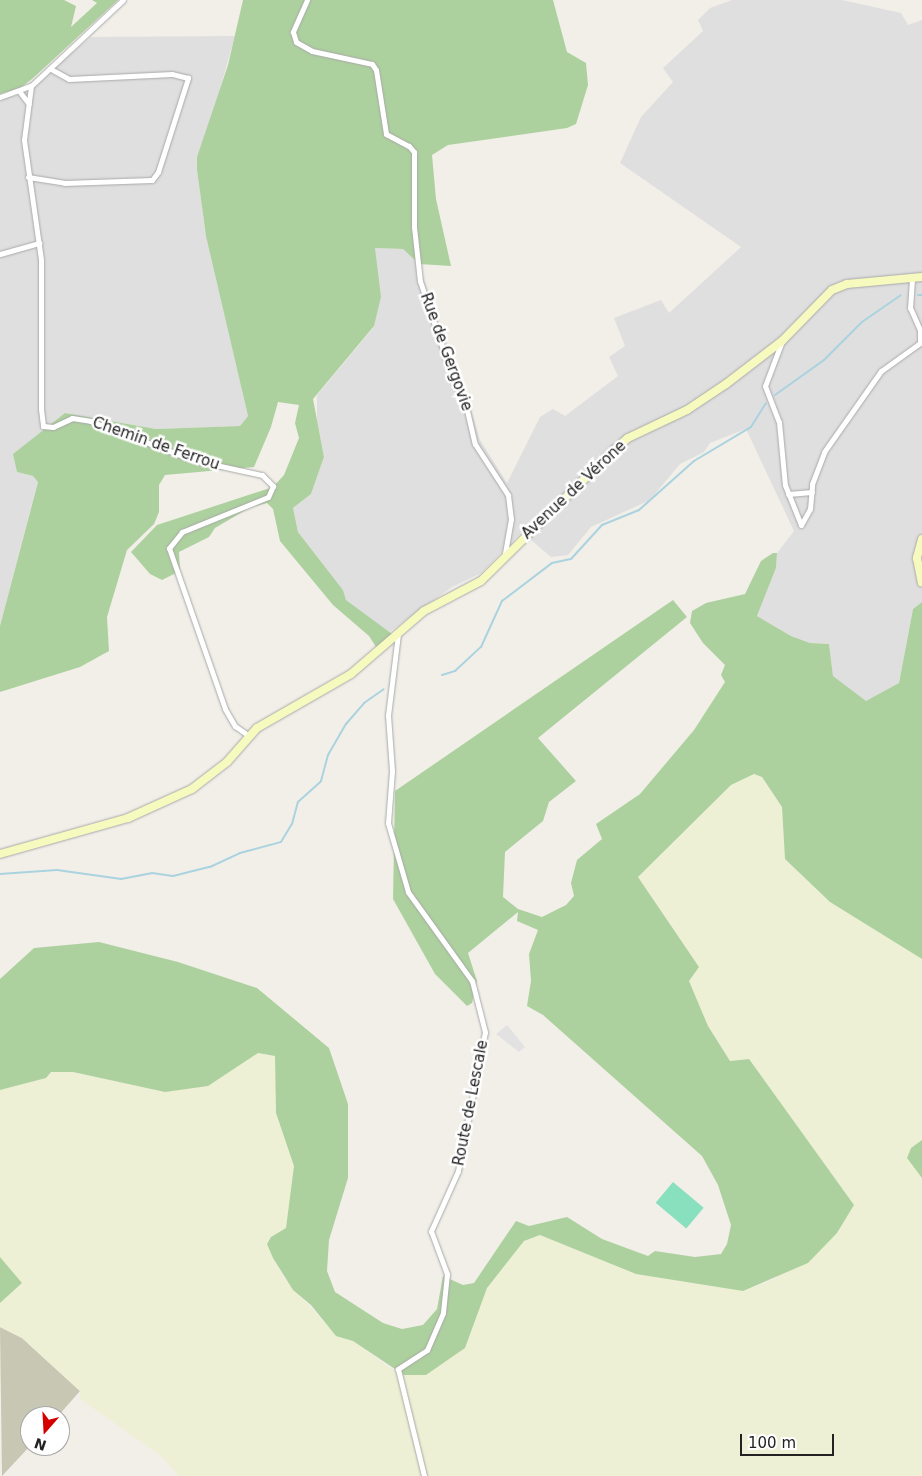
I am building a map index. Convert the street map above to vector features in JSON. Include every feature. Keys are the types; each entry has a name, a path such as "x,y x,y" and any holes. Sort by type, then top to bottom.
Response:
{"main road":[{"name":"Avenue de Vérone","path":"0,854 128,818 192,789 216,772 248,735 351,674 390,643 424,611 481,581 594,468 628,438 705,399 782,341 827,294 837,287 922,277"},
{"path":"922,539 917,558 922,583"}],"street":[{"path":"0,97 31,86 52,69 123,0"},
{"name":"Rue de Gergovie","path":"307,0 293,32 294,39 301,47 374,66 386,134 409,146 414,152 414,227 420,281 452,376 466,406 475,444 508,495 511,519 504,558"},
{"path":"28,177 64,183 152,180 158,172 188,78 172,74 69,79 52,69"},
{"name":"Chemin de Ferrou","path":"31,86 24,130 28,177 39,243 41,409 44,426 53,427 72,418 90,421 192,460 262,475 273,486 268,496 182,532 168,548 224,709 235,726 248,735"},
{"path":"19,91 29,104"},
{"path":"0,254 39,243"},
{"path":"782,341 764,382 779,422 781,463 788,494 801,525 810,509 812,492 824,452 882,371 920,343 920,330 910,308 912,279"},
{"path":"788,494 812,492"},
{"name":"Route de Lescale","path":"398,634 388,715 392,771 388,812 396,853 410,896 472,981 485,1032 458,1171 431,1231 447,1274 443,1313 426,1350 398,1369 424,1476"}],"shaded area":[{"path":"732,0 842,0 901,13 908,25 922,20 922,602 913,609 899,683 866,702 833,676 829,644 810,643 791,636 757,616 776,568 777,553 794,531 746,429 710,443 704,452 680,464 650,500 591,527 568,555 551,557 531,540 526,528 481,573 452,587 388,633 346,600 343,590 298,532 293,508 311,494 324,457 317,420 317,395 373,328 380,293 374,248 403,249 419,264 434,312 461,375 480,440 507,483 540,417 553,409 565,416 618,376 609,357 625,346 614,318 661,300 669,313 741,247 620,163 641,117 673,82 663,68 703,31 698,20 710,8"},
{"path":"235,36 197,170 205,229 248,416 240,426 156,429 65,413 14,454 17,472 33,476 38,481 0,626 0,99 22,94 91,37"},
{"path":"754,774 762,777 782,807 785,859 830,902 922,959 922,1476 179,1476 161,1456 80,1399 80,1391 22,1338 0,1327 0,1303 22,1283 0,1257 0,1090 51,1072 73,1072 165,1092 258,1053 275,1057 278,1120 295,1166 286,1228 271,1237 273,1258 284,1278 336,1335 353,1341 393,1370 465,1348 487,1288 524,1241 541,1235 636,1274 743,1291 775,1279 854,1205 749,1059 730,1061 708,1026 689,981 699,967 638,877 731,785"},
{"path":"507,1025 525,1047 519,1052 496,1034"},
{"path":"0,1327 22,1338 80,1391 67,1406 20,1406 21,1456 2,1476"}],"green space":[{"path":"0,0 64,0 76,6 71,27 97,3 92,0 118,0 32,79 20,88 0,94"},
{"path":"243,0 553,0 567,52 586,63 588,85 576,124 567,128 448,145 432,155 436,199 451,266 419,264 403,249 375,248 381,297 374,326 313,399 324,457 311,494 293,508 298,532 343,590 346,600 392,634 376,647 369,636 333,605 280,541 273,509 267,503 249,508 215,528 209,537 179,552 180,571 162,580 150,574 131,552 157,525 273,487 284,475 299,438 295,423 299,405 278,402 271,427 254,467 165,475 159,485 159,512 154,524 127,550 107,617 109,651 80,667 0,692 0,626 38,482 33,476 17,472 13,454 65,413 156,429 240,426 248,416 206,236 197,170 197,157 228,65"},
{"path":"773,553 777,553 776,568 757,616 791,636 810,643 829,644 833,676 866,701 899,683 913,609 922,602 922,959 830,902 785,859 782,807 762,777 754,774 731,785 638,877 699,967 689,981 708,1026 730,1061 749,1059 854,1205 837,1233 808,1263 743,1291 636,1274 540,1235 524,1241 487,1288 465,1348 426,1375 404,1375 353,1341 336,1336 311,1305 293,1290 273,1258 267,1244 271,1237 286,1228 294,1166 276,1113 275,1056 258,1053 208,1086 165,1092 73,1072 51,1072 46,1078 0,1090 0,979 34,948 99,942 178,962 257,988 329,1048 348,1104 348,1178 329,1240 327,1271 335,1292 383,1323 402,1329 423,1325 437,1309 443,1276 463,1285 474,1283 516,1221 529,1226 567,1217 602,1239 648,1256 655,1251 695,1257 721,1254 727,1244 731,1225 718,1185 702,1156 543,1015 527,1006 531,981 529,954 538,930 517,921 518,912 468,953 477,981 472,1003 467,1006 435,974 393,899 395,791 673,600 687,617 538,738 576,781 549,802 543,821 505,852 503,897 518,909 542,917 566,905 574,896 571,883 577,860 602,839 596,824 640,794 694,730 725,682 721,675 725,665 703,643 690,623 692,611 706,603 745,594 761,561"},
{"path":"922,1140 922,1178 907,1158 911,1148"},
{"path":"673,1182 704,1208 686,1228 656,1203"},
{"path":"0,1257 22,1283 0,1303"}],"waterway":[{"path":"775,395 824,360 862,322 901,295"},
{"path":"442,675 455,671 481,647 502,601 552,563 571,559 602,525 639,510 694,461 751,427 766,403"},
{"path":"0,874 57,870 121,879 152,873 173,876 210,867 240,853 281,842 292,824 298,802 321,781 328,755 346,724 364,703 384,689"}]}
